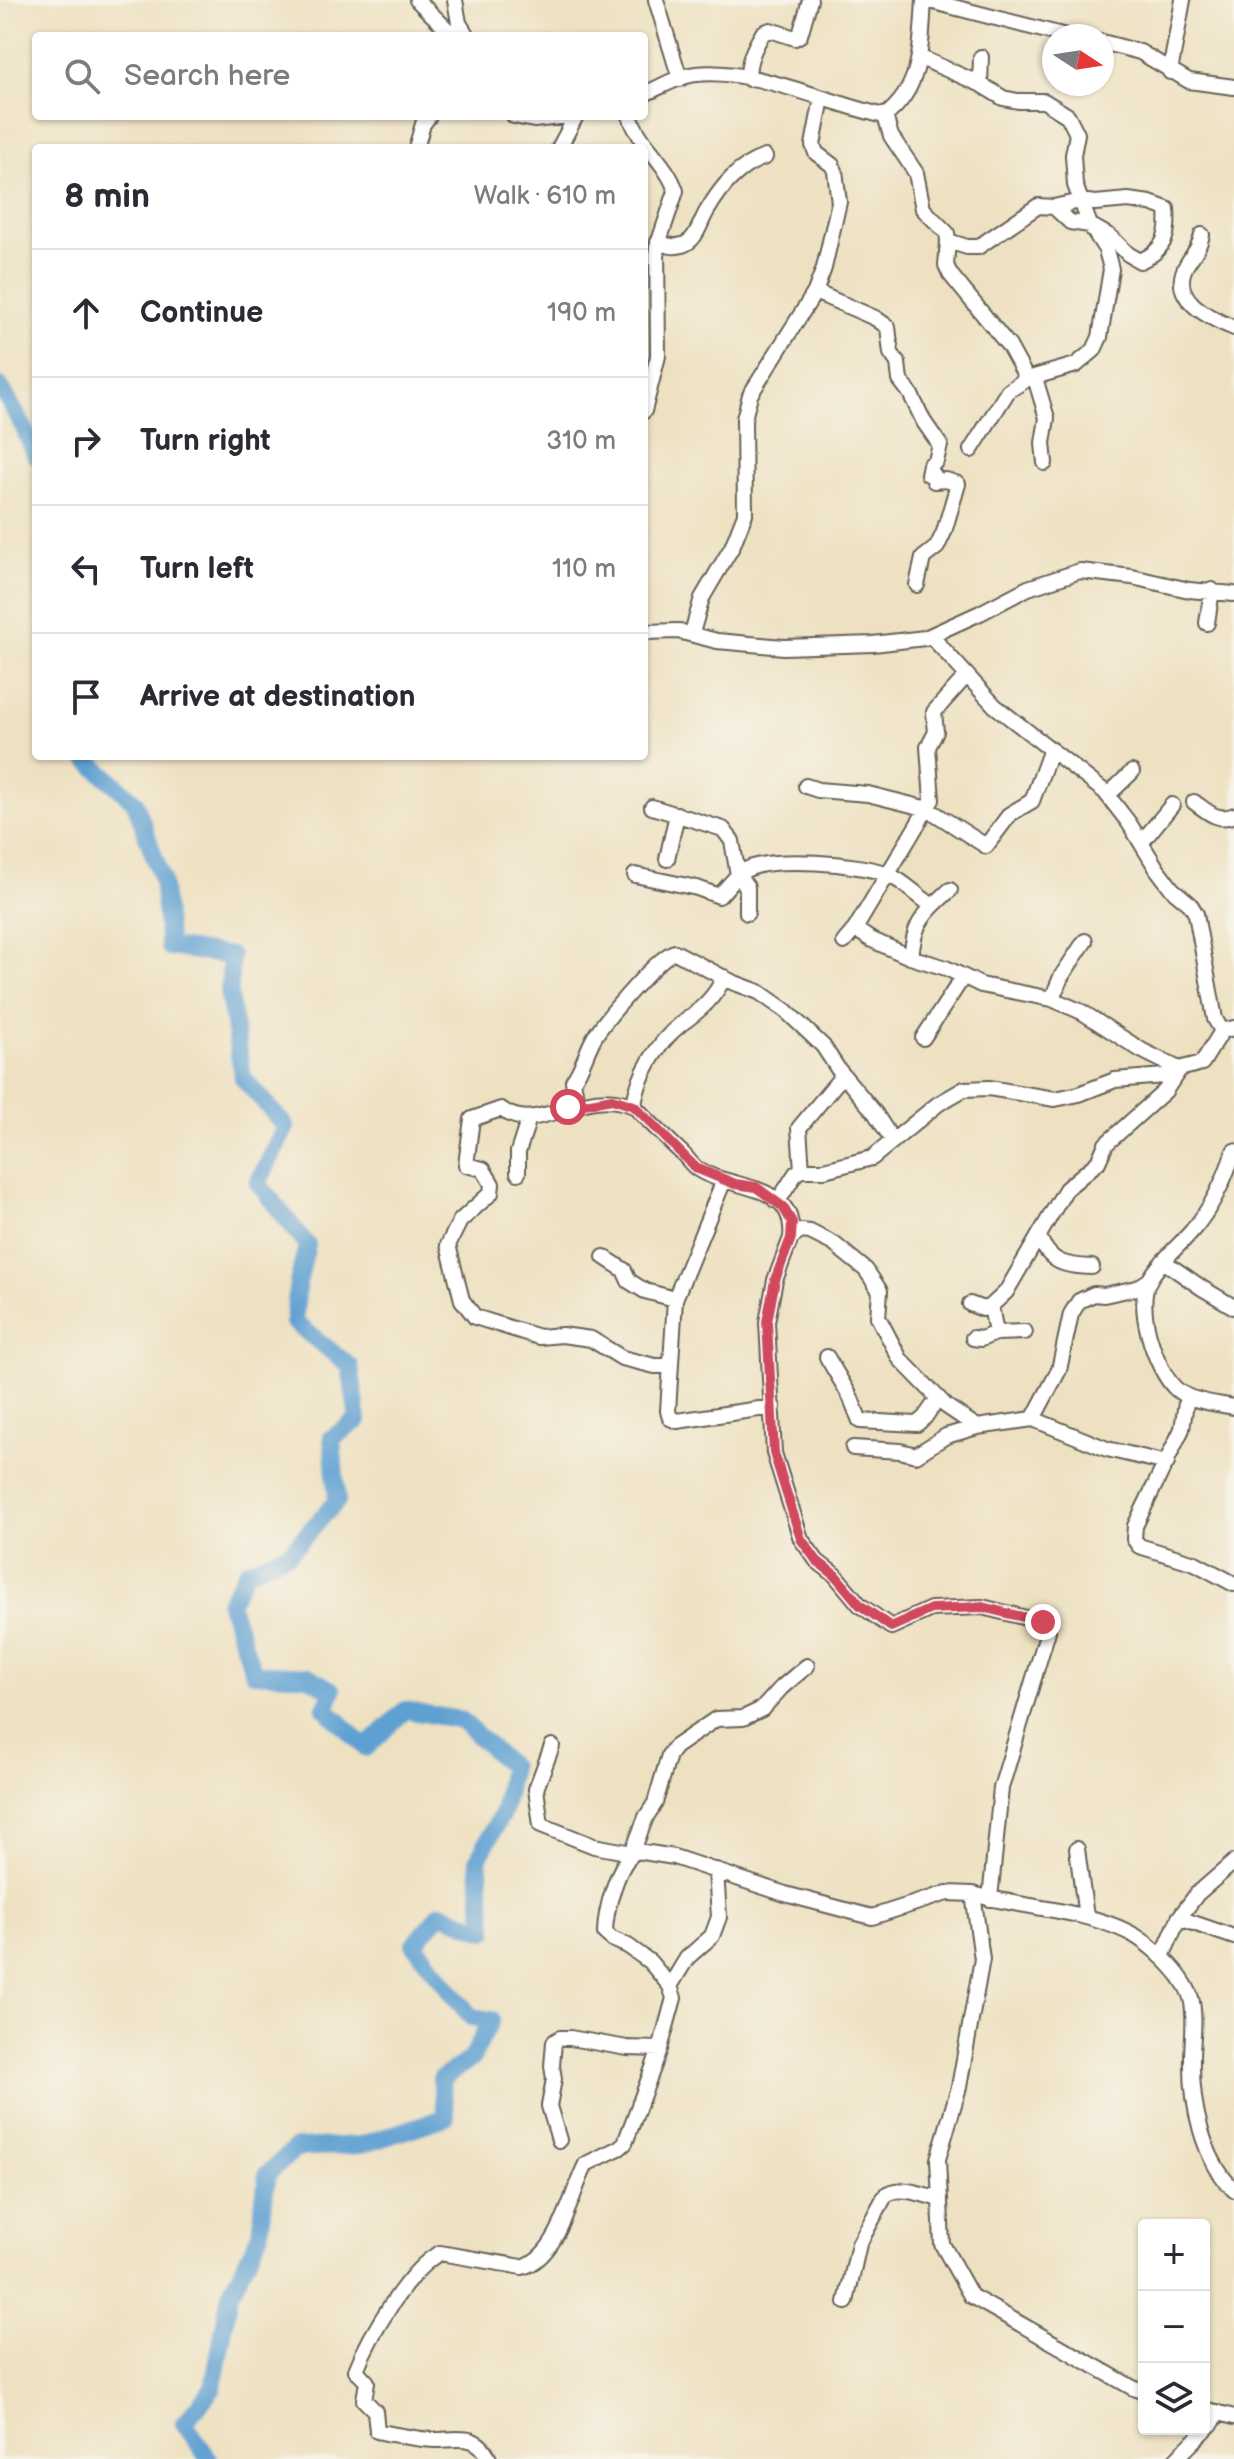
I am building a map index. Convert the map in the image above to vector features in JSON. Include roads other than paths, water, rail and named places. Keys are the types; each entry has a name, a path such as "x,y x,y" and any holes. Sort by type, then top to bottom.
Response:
{"street":[{"path":"417,0 450,32"},
{"path":"455,0 459,23 465,32"},
{"path":"656,0 680,79"},
{"path":"749,79 747,72 752,54 763,33 770,30 795,38 800,35 810,0"},
{"path":"885,116 909,87 921,58 925,0 1042,30"},
{"path":"1170,72 1183,0"},
{"path":"1114,45 1140,52 1189,81 1234,87"},
{"path":"980,84 981,57"},
{"path":"921,58 1011,101 1044,101 1068,116 1077,134 1073,155 1075,185 1090,225 1106,250 1111,269 1100,337 1088,357 1076,365 1031,379 1008,391 971,450"},
{"path":"648,92 695,74 722,74 885,116"},
{"path":"692,633 702,598 732,547 745,514 744,419 750,395 815,292 824,268 839,202 835,171 816,153 813,145 822,98"},
{"path":"885,116 891,136 916,173 923,209 947,233 946,265 950,274 1031,379 1047,418 1043,443 1045,463"},
{"path":"417,144 426,120"},
{"path":"561,144 574,120"},
{"path":"632,120 646,144"},
{"path":"648,146 676,191 658,242 658,356 648,395"},
{"path":"658,242 670,246 688,242 725,183 748,162 765,157"},
{"path":"948,241 978,247 1036,207 1054,207 1080,201 1128,200 1158,205 1167,209 1169,233 1153,255 1140,261 1111,237 1090,225 1070,222 1054,207"},
{"path":"1202,235 1195,256 1187,264 1185,295 1203,313 1234,328"},
{"path":"815,292 875,318 888,327 891,353 898,363 900,380 940,445 936,461 930,465 928,474 934,475 934,481 946,480 958,484 943,536 937,547 923,558 917,585"},
{"path":"648,632 692,633 717,641 784,647 873,644 931,636 1028,588 1080,571 1143,578 1189,590 1234,594"},
{"path":"1207,623 1212,590"},
{"path":"775,1200 782,1195 796,1173 866,1160 938,1104 964,1089 989,1088 1055,1099 1079,1094 1115,1080 1164,1076 1202,1063 1228,1029 1215,1019 1196,914 1157,869 1108,795 995,706 931,636"},
{"path":"844,942 928,809 932,797 928,747 936,732 934,712 967,675"},
{"path":"806,786 818,790 868,794 928,809 986,846 1010,814 1032,801 1051,749"},
{"path":"1108,795 1132,772"},
{"path":"1194,802 1217,818 1234,815"},
{"path":"1141,843 1172,805"},
{"path":"652,807 723,829 729,834 738,875 749,894 747,913"},
{"path":"667,859 677,814"},
{"path":"635,875 697,888 719,896 738,875 761,865 787,862 853,867 887,874 933,906"},
{"path":"910,957 920,923 950,890"},
{"path":"855,929 910,957 981,985 1052,999 1082,1012 1141,1050 1179,1069"},
{"path":"1052,999 1061,977 1085,941"},
{"path":"577,1103 573,1081 597,1033 641,979 667,954 675,952 759,992 786,1011 818,1041 893,1141"},
{"path":"634,1106 637,1085 661,1046 679,1025 693,1017 709,1001 724,977"},
{"path":"923,1038 963,977"},
{"path":"970,1304 983,1309 1006,1292 1066,1189 1098,1162 1106,1144 1165,1091 1179,1069"},
{"path":"802,1170 799,1128 843,1075"},
{"path":"669,1366 622,1358 591,1339 526,1334 484,1320 467,1309 448,1245 460,1221 492,1189 483,1169 466,1165 472,1119 501,1109 512,1117 529,1118 554,1113 577,1103 612,1099 634,1106 696,1168 724,1180 756,1187 775,1200 792,1222 791,1238 775,1280 767,1322 774,1453 797,1531 817,1561 835,1575 866,1610 891,1627 931,1609 982,1607 1043,1622 1048,1631 1001,1788 990,1899"},
{"path":"518,1173 518,1152 529,1118"},
{"path":"1033,1419 1059,1370 1071,1314 1079,1301 1094,1294 1137,1288 1148,1281 1210,1208 1224,1181 1234,1151"},
{"path":"724,1180 675,1299 668,1411 670,1418 677,1421 773,1407"},
{"path":"791,1238 801,1231 810,1232 834,1244 866,1270 880,1291 878,1317 900,1359 938,1398 962,1419 977,1427"},
{"path":"1039,1237 1045,1251 1054,1260 1092,1267"},
{"path":"604,1257 624,1270 629,1281 645,1291 675,1299"},
{"path":"1163,1261 1234,1307"},
{"path":"1148,1281 1145,1323 1149,1341 1171,1382 1187,1396 1234,1407"},
{"path":"991,1306 996,1333"},
{"path":"973,1338 1025,1332"},
{"path":"827,1357 850,1396 860,1421 917,1424 938,1398"},
{"path":"1187,1396 1182,1429 1135,1526 1134,1539 1139,1546 1195,1563 1234,1584"},
{"path":"853,1448 916,1455 946,1436 977,1427 1033,1419 1107,1449 1167,1463"},
{"path":"489,2459 479,2444 470,2438 437,2440 377,2431 373,2408 364,2400 368,2385 357,2373 357,2366 387,2310 416,2273 436,2255 454,2254 522,2267 538,2259 567,2217 586,2164 625,2143 660,2049 674,1998 670,1986 650,1962 605,1933 615,1884 655,1803 669,1755 675,1747 716,1719 743,1718 762,1709 807,1666"},
{"path":"552,1746 536,1789 541,1825 594,1846 674,1857 785,1894 872,1917 947,1893 973,1894 1086,1917 1130,1933 1162,1957 1181,1977 1191,1998 1191,2073 1199,2123 1219,2175 1234,2190"},
{"path":"1077,1849 1086,1917"},
{"path":"1162,1957 1179,1918 1197,1894 1234,1862"},
{"path":"670,1986 687,1958 712,1936 719,1917 716,1870"},
{"path":"973,1894 982,1959 959,2087 938,2159 942,2244 971,2296 1138,2390"},
{"path":"1179,1918 1234,1937"},
{"path":"559,2140 549,2106 554,2079 554,2042 560,2038 570,2038 627,2048 660,2049"},
{"path":"846,2302 859,2244 885,2196 900,2190 940,2199"},
{"path":"1176,2459 1213,2422 1211,2410 1234,2417"}],"waterway":[{"path":"0,386 32,447"},
{"path":"88,760 135,802 162,879 169,947 231,956 229,995 243,1078 286,1127 258,1183 307,1245 298,1283 294,1322 350,1366 358,1420 332,1438 337,1501 289,1553 247,1571 229,1603 254,1673 308,1676 333,1691 325,1708 366,1748 405,1710 461,1720 511,1767 503,1812 478,1859 485,1931 441,1913 414,1944 471,2017 491,2020 472,2058 441,2079 446,2117 361,2145 296,2148 267,2174 260,2234 230,2294 213,2388 184,2423 209,2459"}]}
